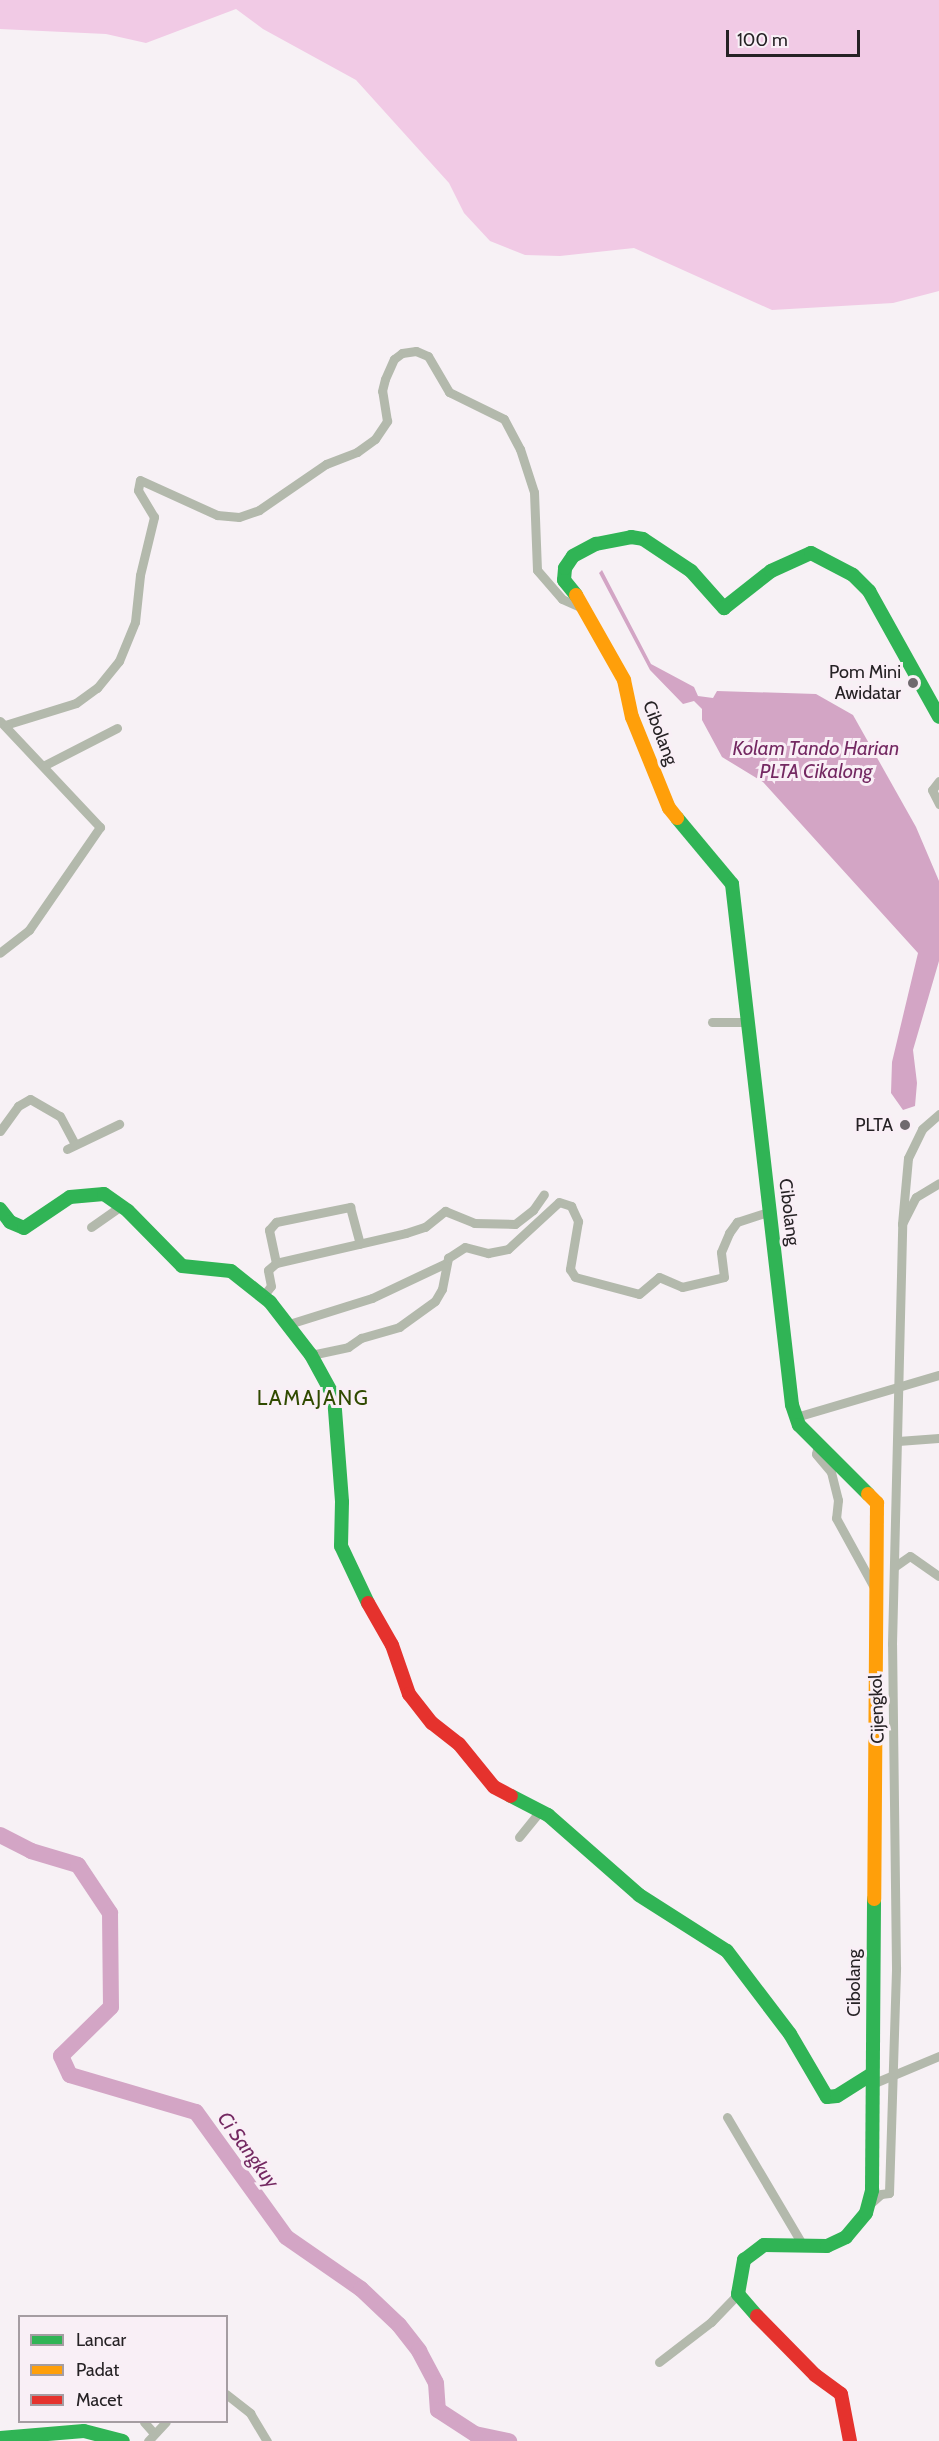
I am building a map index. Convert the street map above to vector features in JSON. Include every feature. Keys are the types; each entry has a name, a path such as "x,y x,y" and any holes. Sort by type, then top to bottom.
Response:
{"street":[{"path":"0,953 28,930 100,827 45,765 3,723 76,703 97,688 119,661 135,622 140,575 154,517 138,490 140,480 217,515 239,517 259,510 326,464 357,452 375,439 387,421 382,391 389,366 402,353 416,351 428,356 449,392 504,419 520,449 534,492 537,570 562,599 587,610"},
{"name":"Cibolang","path":"738,2294 740,2268 751,2254 772,2243 827,2246 846,2236 868,2205 872,2190 877,1503 818,1444 796,1417 732,884 669,808 632,717 624,680 587,610 566,585 563,574 573,556 605,542 632,537 654,544 691,571 724,608 771,571 811,553 853,575 869,591 939,717"},
{"path":"45,765 117,728"},
{"path":"939,781 932,790 939,804"},
{"path":"712,1022 748,1022"},
{"path":"0,1131 18,1106 30,1100 60,1116 71,1147 119,1124"},
{"name":"Cijengkol","path":"868,2205 880,2194 890,2193 896,1967 894,1567 898,1441 896,1387 902,1224 908,1158 922,1129 939,1114"},
{"name":"Cijengkol","path":"902,1224 916,1197 939,1183"},
{"path":"0,1209 10,1222 24,1228 80,1193 104,1194 128,1212 182,1266 231,1271 264,1295 311,1355 334,1397 334,1448 342,1502 341,1546 354,1578 392,1645 409,1694 432,1723 459,1744 494,1787 540,1811 653,1906 727,1951 790,2034 827,2097 837,2096 872,2079 939,2056"},
{"path":"264,1295 271,1286 268,1270 276,1263 425,1227 450,1211 474,1223 515,1224 533,1210 544,1194"},
{"path":"311,1355 320,1350 348,1347 361,1338 399,1327 422,1313 441,1290 447,1258 465,1247 488,1253 508,1249 552,1205 565,1202 575,1211 578,1221 570,1269 575,1277 639,1294 659,1277 678,1287 697,1286 724,1277 721,1252 737,1222 771,1211"},
{"path":"276,1263 269,1230 276,1222 350,1208 360,1244"},
{"path":"91,1227 128,1212"},
{"path":"289,1324 372,1298 446,1263"},
{"path":"796,1417 939,1375"},
{"path":"898,1441 939,1438"},
{"path":"818,1444 816,1454 831,1472 838,1500 836,1518 877,1594"},
{"path":"894,1567 910,1556 939,1576"},
{"path":"519,1837 540,1811"},
{"path":"728,2117 802,2244"},
{"path":"659,2362 711,2322 738,2294 792,2353 841,2394 850,2441"},
{"path":"228,2396 250,2413 267,2441"},
{"path":"145,2423 151,2437 164,2423"},
{"path":"0,2438 84,2431 123,2441"}],"shaded area":[{"path":"0,0 939,0 939,291 893,303 772,310 634,248 560,256 525,255 490,241 464,213 449,183 356,80 263,29 236,9 146,43 106,34 0,29"}],"water":[{"name":"Kolam Tando Harian PLTA Cikalong","path":"602,570 651,664 694,687 698,696 713,698 717,691 816,694 853,715 916,827 939,881 939,961 913,1050 917,1083 915,1106 903,1110 891,1093 892,1062 918,953 763,782 722,757 702,720 702,709 694,701 683,704 650,670 599,573"}],"waterway":[{"name":"Ci Sangkuy","path":"0,1835 31,1851 78,1865 110,1913 111,2007 61,2056 70,2075 196,2112 286,2237 361,2289 399,2325 419,2351 436,2383 438,2410 475,2434 509,2441"}],"traffic: fast":[{"path":"576,595 564,580 565,568 573,556 596,544 631,537 643,539 691,571 724,608 771,571 811,553 853,575 869,591 939,717"},
{"path":"677,818 732,884 792,1405 799,1425 868,1494"},
{"path":"0,1209 10,1222 24,1228 70,1197 104,1194 128,1211 182,1266 231,1271 270,1302 311,1355 334,1397 342,1502 341,1546 368,1603"},
{"path":"511,1796 548,1815 639,1895 727,1951 790,2034 827,2097 837,2096 872,2074"},
{"path":"757,2316 738,2294 744,2260 764,2245 827,2246 846,2237 866,2213 872,2190 874,1899"},
{"path":"0,2438 84,2431 123,2441"}],"traffic: slow":[{"path":"576,595 624,680 632,717 669,808 677,818"},
{"path":"868,1494 877,1503 874,1899"}],"traffic: jam":[{"path":"368,1603 392,1645 409,1694 432,1723 459,1744 494,1787 511,1796"},
{"path":"757,2316 815,2375 841,2394 850,2441"}],"place":[{"name":"Pom Mini Awidatar","path":"913,683"},
{"name":"PLTA","path":"905,1125"}],"district":[{"name":"LAMAJANG","path":"313,1398"}]}
